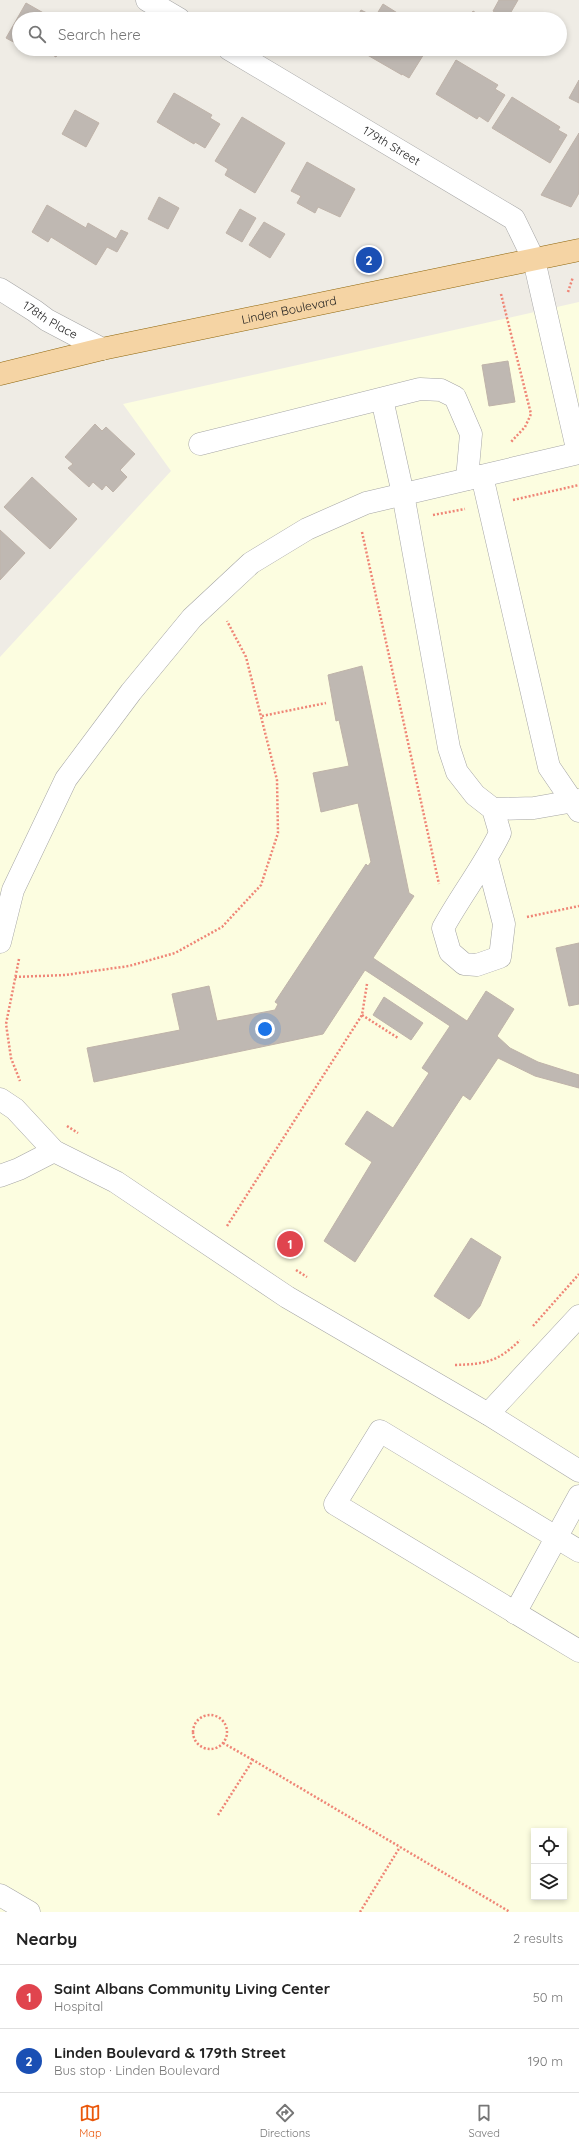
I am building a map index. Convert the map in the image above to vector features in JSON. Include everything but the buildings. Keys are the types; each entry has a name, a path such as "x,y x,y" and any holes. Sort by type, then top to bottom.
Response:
{"main road":[{"name":"Linden Boulevard","path":"0,374 102,349 579,250"}],"street":[{"path":"147,0 167,12"},
{"name":"179th Street","path":"241,56 514,219 534,260 578,453"},
{"name":"178th Place","path":"0,289 47,320 102,349"},
{"path":"200,444 420,389 441,390 455,396 471,434 474,478 489,506 548,767 577,804"},
{"path":"382,399 402,494 451,754 457,772 475,795 493,808 534,808 577,804"},
{"path":"0,942 13,890 66,779 131,692 192,618 251,563 306,529 366,503 578,453"},
{"path":"487,859 500,833 493,808"},
{"path":"0,1099 14,1109 54,1151 116,1182 287,1297 488,1414 579,1471"},
{"path":"0,1176 19,1169 54,1151"},
{"path":"488,1414 579,1316"},
{"path":"579,1551 380,1432 335,1504 579,1650"},
{"path":"515,1613 579,1496"},
{"path":"0,1895 28,1912"}],"path":[{"path":"501,294 531,414 525,427 510,443"},
{"path":"407,521 489,506 579,485"},
{"path":"355,534 369,529"},
{"path":"362,531 440,892"},
{"path":"14,977 65,975 128,966 175,953 222,927 261,885 278,833 277,780 246,657 224,615"},
{"path":"262,716 326,703"},
{"path":"522,918 579,906"},
{"path":"21,954 14,977 6,1024 11,1058 21,1083"},
{"path":"227,1226 362,1015 367,984"},
{"path":"362,1015 398,1038"},
{"path":"62,1123 82,1135"},
{"path":"220,1222 234,1230"},
{"path":"294,1269 314,1281"},
{"path":"530,1329 579,1274"},
{"path":"448,1363 455,1365 479,1364 506,1354 525,1334"},
{"path":"209,1715 220,1719 226,1728 227,1734 223,1743 214,1749 199,1746 193,1736 193,1730 198,1720 209,1715"},
{"path":"223,1743 510,1912"},
{"path":"218,1815 253,1760"},
{"path":"360,1912 400,1847"}],"shaded area":[{"path":"579,302 579,1912 0,1912 0,657 171,471 123,404"}],"place":[{"name":"Linden Boulevard & 179th Street","path":"369,260"},
{"name":"Saint Albans Community Living Center","path":"290,1244"}]}
